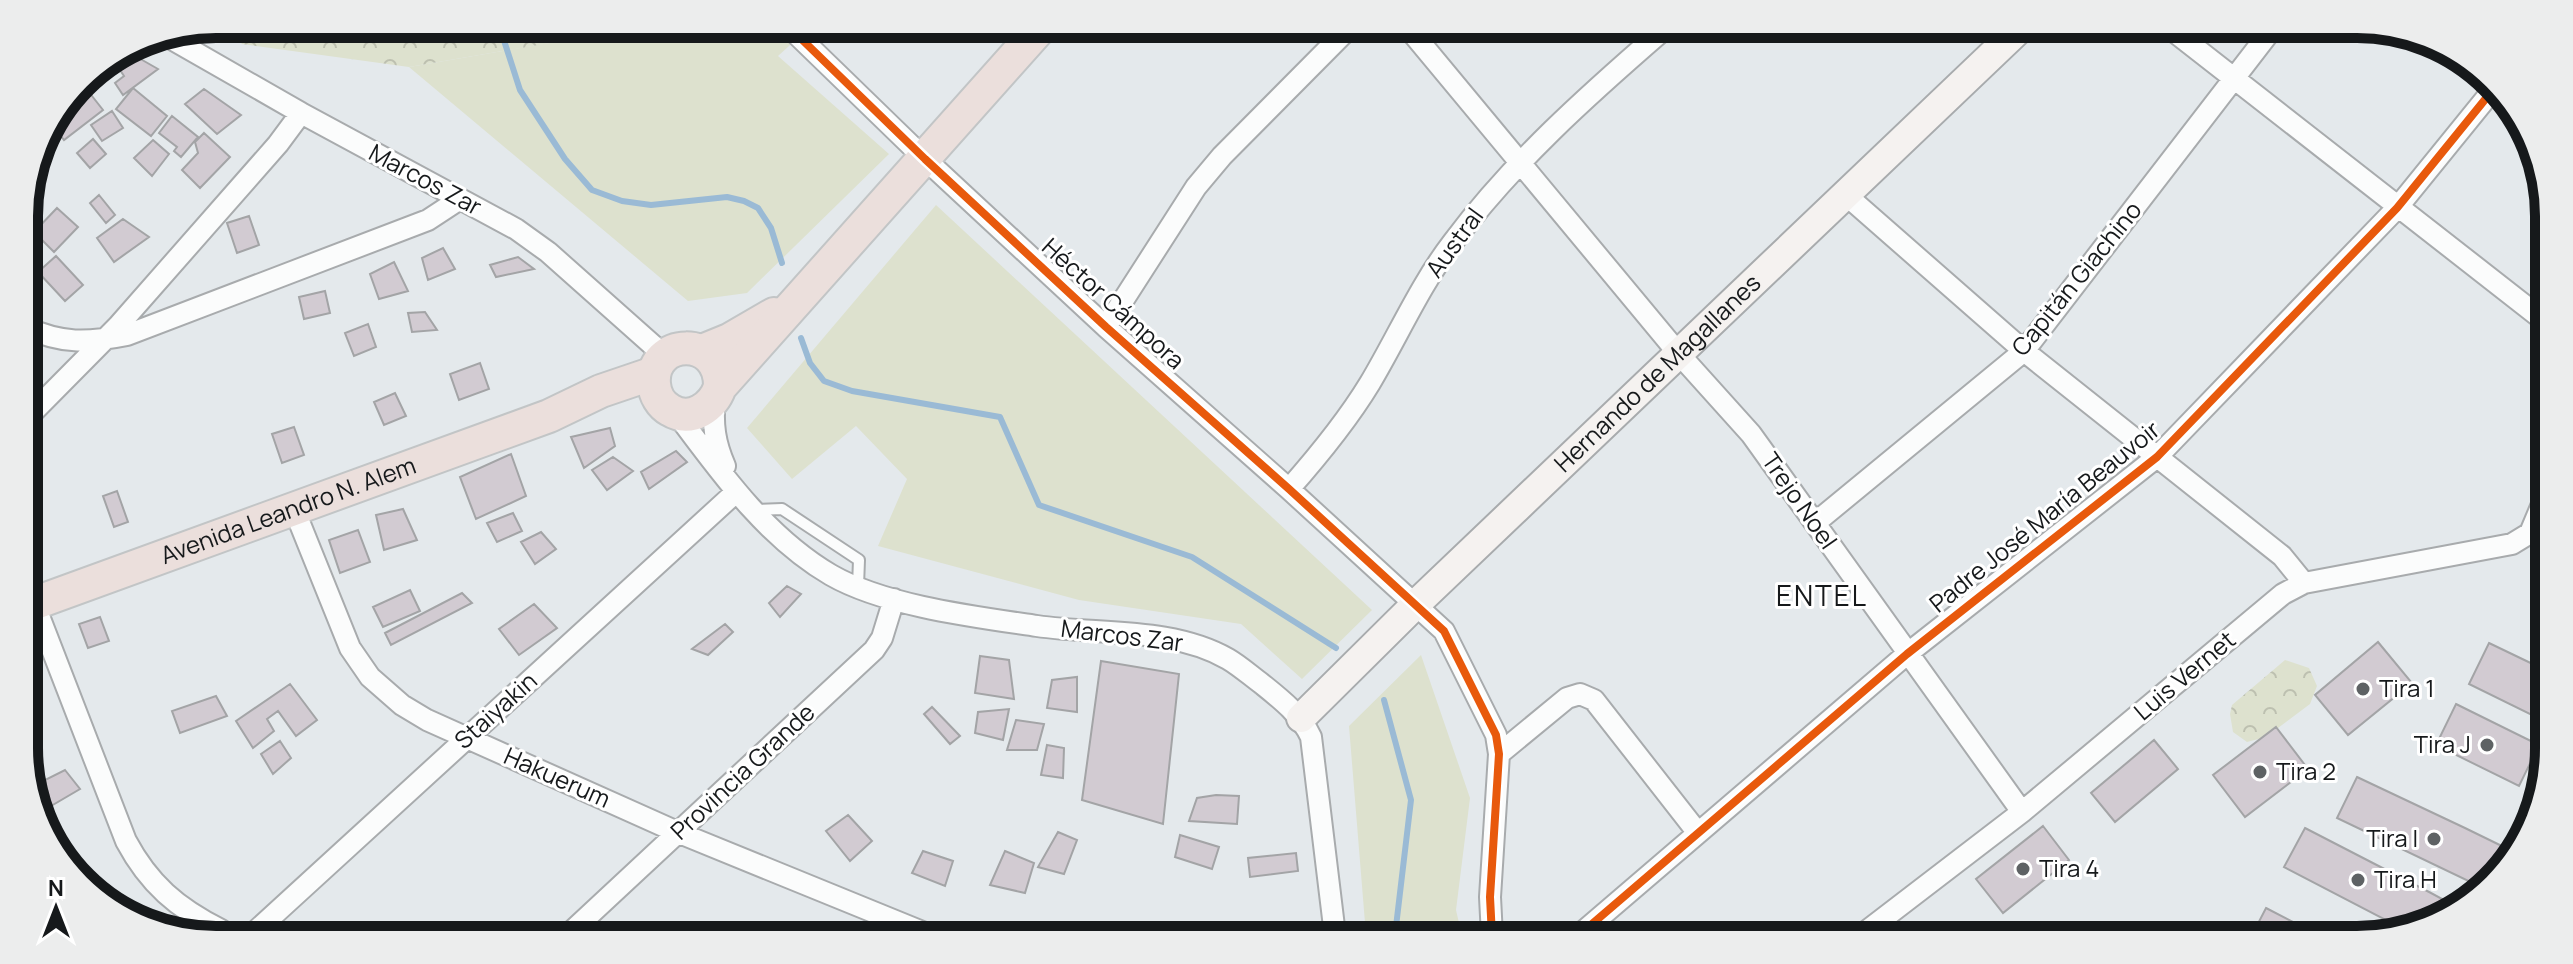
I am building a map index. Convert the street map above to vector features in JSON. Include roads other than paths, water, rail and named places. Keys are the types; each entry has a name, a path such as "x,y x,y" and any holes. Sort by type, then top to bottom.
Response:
{"highway":[{"name":"Avenida Leandro N. Alem","path":"664,386 694,414 703,410 1031,38"},
{"name":"Avenida Leandro N. Alem","path":"38,601 549,416 615,404 664,386 682,348 702,351 729,340 800,297"},
{"path":"702,351 717,367 717,393"}],"main road":[{"name":"Hernando de Magallanes","path":"1301,718 1416,604 2010,38"}],"street":[{"name":"Héctor Cámpora","path":"800,38 1106,327 1444,631 1496,735 1499,754"},
{"path":"1106,327 1196,187 1222,156 1339,38"},
{"name":"Trejo Noel","path":"1417,38 1679,354 1751,434 2022,812"},
{"name":"Austral","path":"1289,489 1329,444 1369,384 1452,243 1563,118 1654,38"},
{"path":"2182,38 2535,314"},
{"name":"Capitán Giachino","path":"1815,523 2024,351 2265,38"},
{"name":"Marcos Zar","path":"177,42 516,229 548,252 664,386 736,492 808,559 832,575 894,599 1038,626 1169,639 1194,645 1227,658 1277,695 1301,718 1311,737 1334,926"},
{"name":"Padre José María Beauvoir","path":"1590,926 1907,654 2157,457 2397,208 2488,96"},
{"path":"38,407 106,339 278,144 301,113"},
{"path":"1846,195 2024,351 2282,556 2304,583"},
{"path":"38,333 52,339 106,339 127,335 428,220 460,199"},
{"name":"Marcos Zar","path":"717,393 712,420 717,447 736,492"},
{"name":"Staiyakin","path":"261,926 736,492"},
{"name":"Hakuerum","path":"294,509 350,648 370,677 402,705 427,720 677,832 908,926"},
{"name":"Luis Vernet","path":"1873,926 2022,812 2283,594 2304,583 2512,544 2530,533 2535,521"},
{"name":"Provincia Grande","path":"577,926 874,650 882,638 894,599"},
{"path":"38,624 126,841 138,863 153,884 214,926"},
{"path":"1491,926 1490,897 1499,754 1567,698 1580,694 1594,700 1698,833"}],"waterway":[{"path":"503,38 520,90 565,159 592,190 622,201 651,205 727,197 744,201 758,208 771,228 782,263"},
{"path":"801,338 810,363 824,381 852,391 1000,417 1039,505 1192,557 1336,648"},
{"path":"1384,700 1411,800 1396,926"}],"place":[{"name":"Tira 1","path":"2363,689"},
{"name":"Tira J","path":"2487,745"},
{"name":"Tira 2","path":"2260,772"},
{"name":"Tira I","path":"2434,839"},
{"name":"Tira 4","path":"2023,869"},
{"name":"Tira H","path":"2358,880"}],"district":[{"name":"ENTEL","path":"1822,596"}]}
